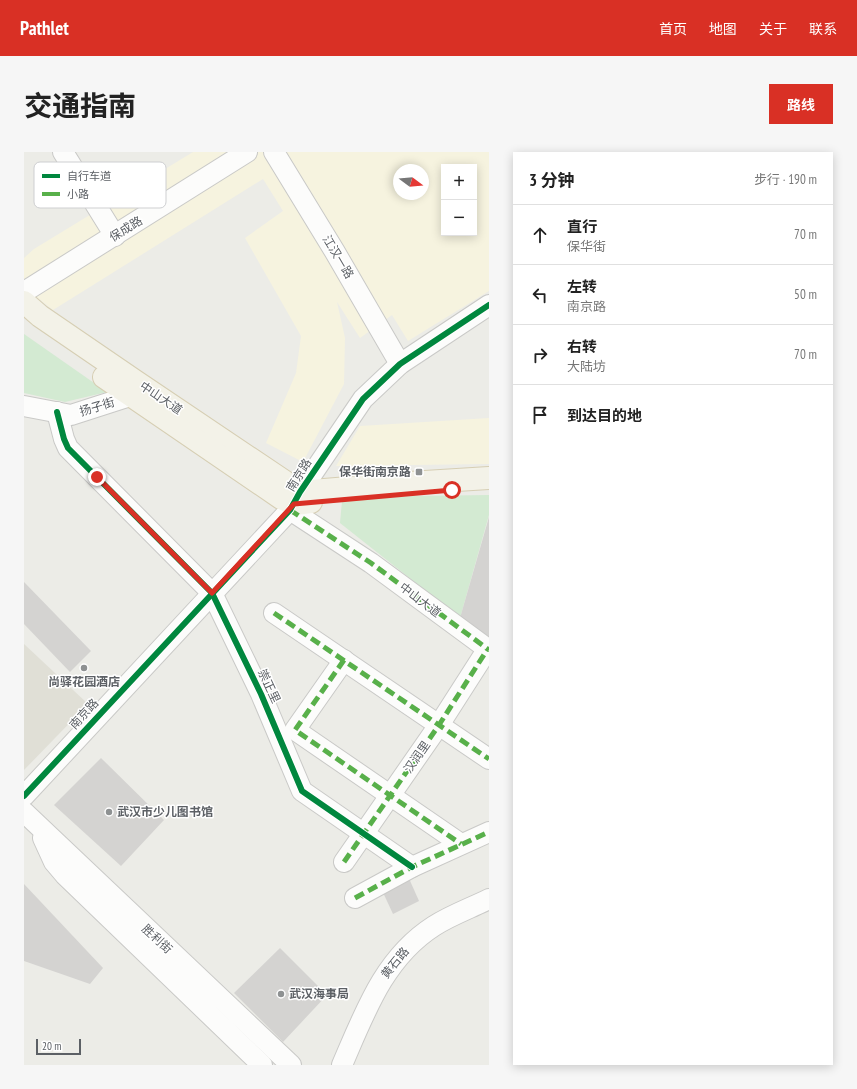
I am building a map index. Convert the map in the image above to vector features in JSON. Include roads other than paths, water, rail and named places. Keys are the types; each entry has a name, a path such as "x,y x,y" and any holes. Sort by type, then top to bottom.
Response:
{"main road":[{"name":"中山大道","path":"24,302 132,389"},
{"name":"中山大道","path":"24,319 132,389 295,502"},
{"path":"295,502 409,483 489,478"},
{"path":"295,502 489,489"}],"street":[{"path":"63,152 69,162"},
{"name":"保成路","path":"166,204 247,152"},
{"name":"江汉一路","path":"274,152 335,252 400,364"},
{"path":"98,208 115,236"},
{"name":"保成路","path":"24,292 159,208"},
{"name":"南京路","path":"24,796 295,502 363,399 400,364 489,305"},
{"name":"扬子街","path":"24,406 71,415 132,389"},
{"name":"崇正里","path":"57,412 68,448 212,593 261,694 302,791 364,833"},
{"name":"中山大道","path":"295,502 371,563 488,650"},
{"path":"274,612 489,759"},
{"name":"汉润里","path":"344,862 439,725 488,650"},
{"path":"344,660 295,730 461,844"},
{"name":"胜利街","path":"24,812 38,827 291,1065"},
{"path":"38,827 54,862 65,875 262,1065"},
{"path":"355,898 412,866 489,832"},
{"path":"364,833 412,866"},
{"name":"黄石路","path":"342,1065 376,987 397,958 410,945 434,926 489,899"}],"place":[{"name":"保华街南京路","path":"419,472"},
{"name":"尚驿花园酒店","path":"84,668"},
{"name":"武汉市少儿图书馆","path":"109,812"},
{"name":"武汉海事局","path":"281,994"}]}
